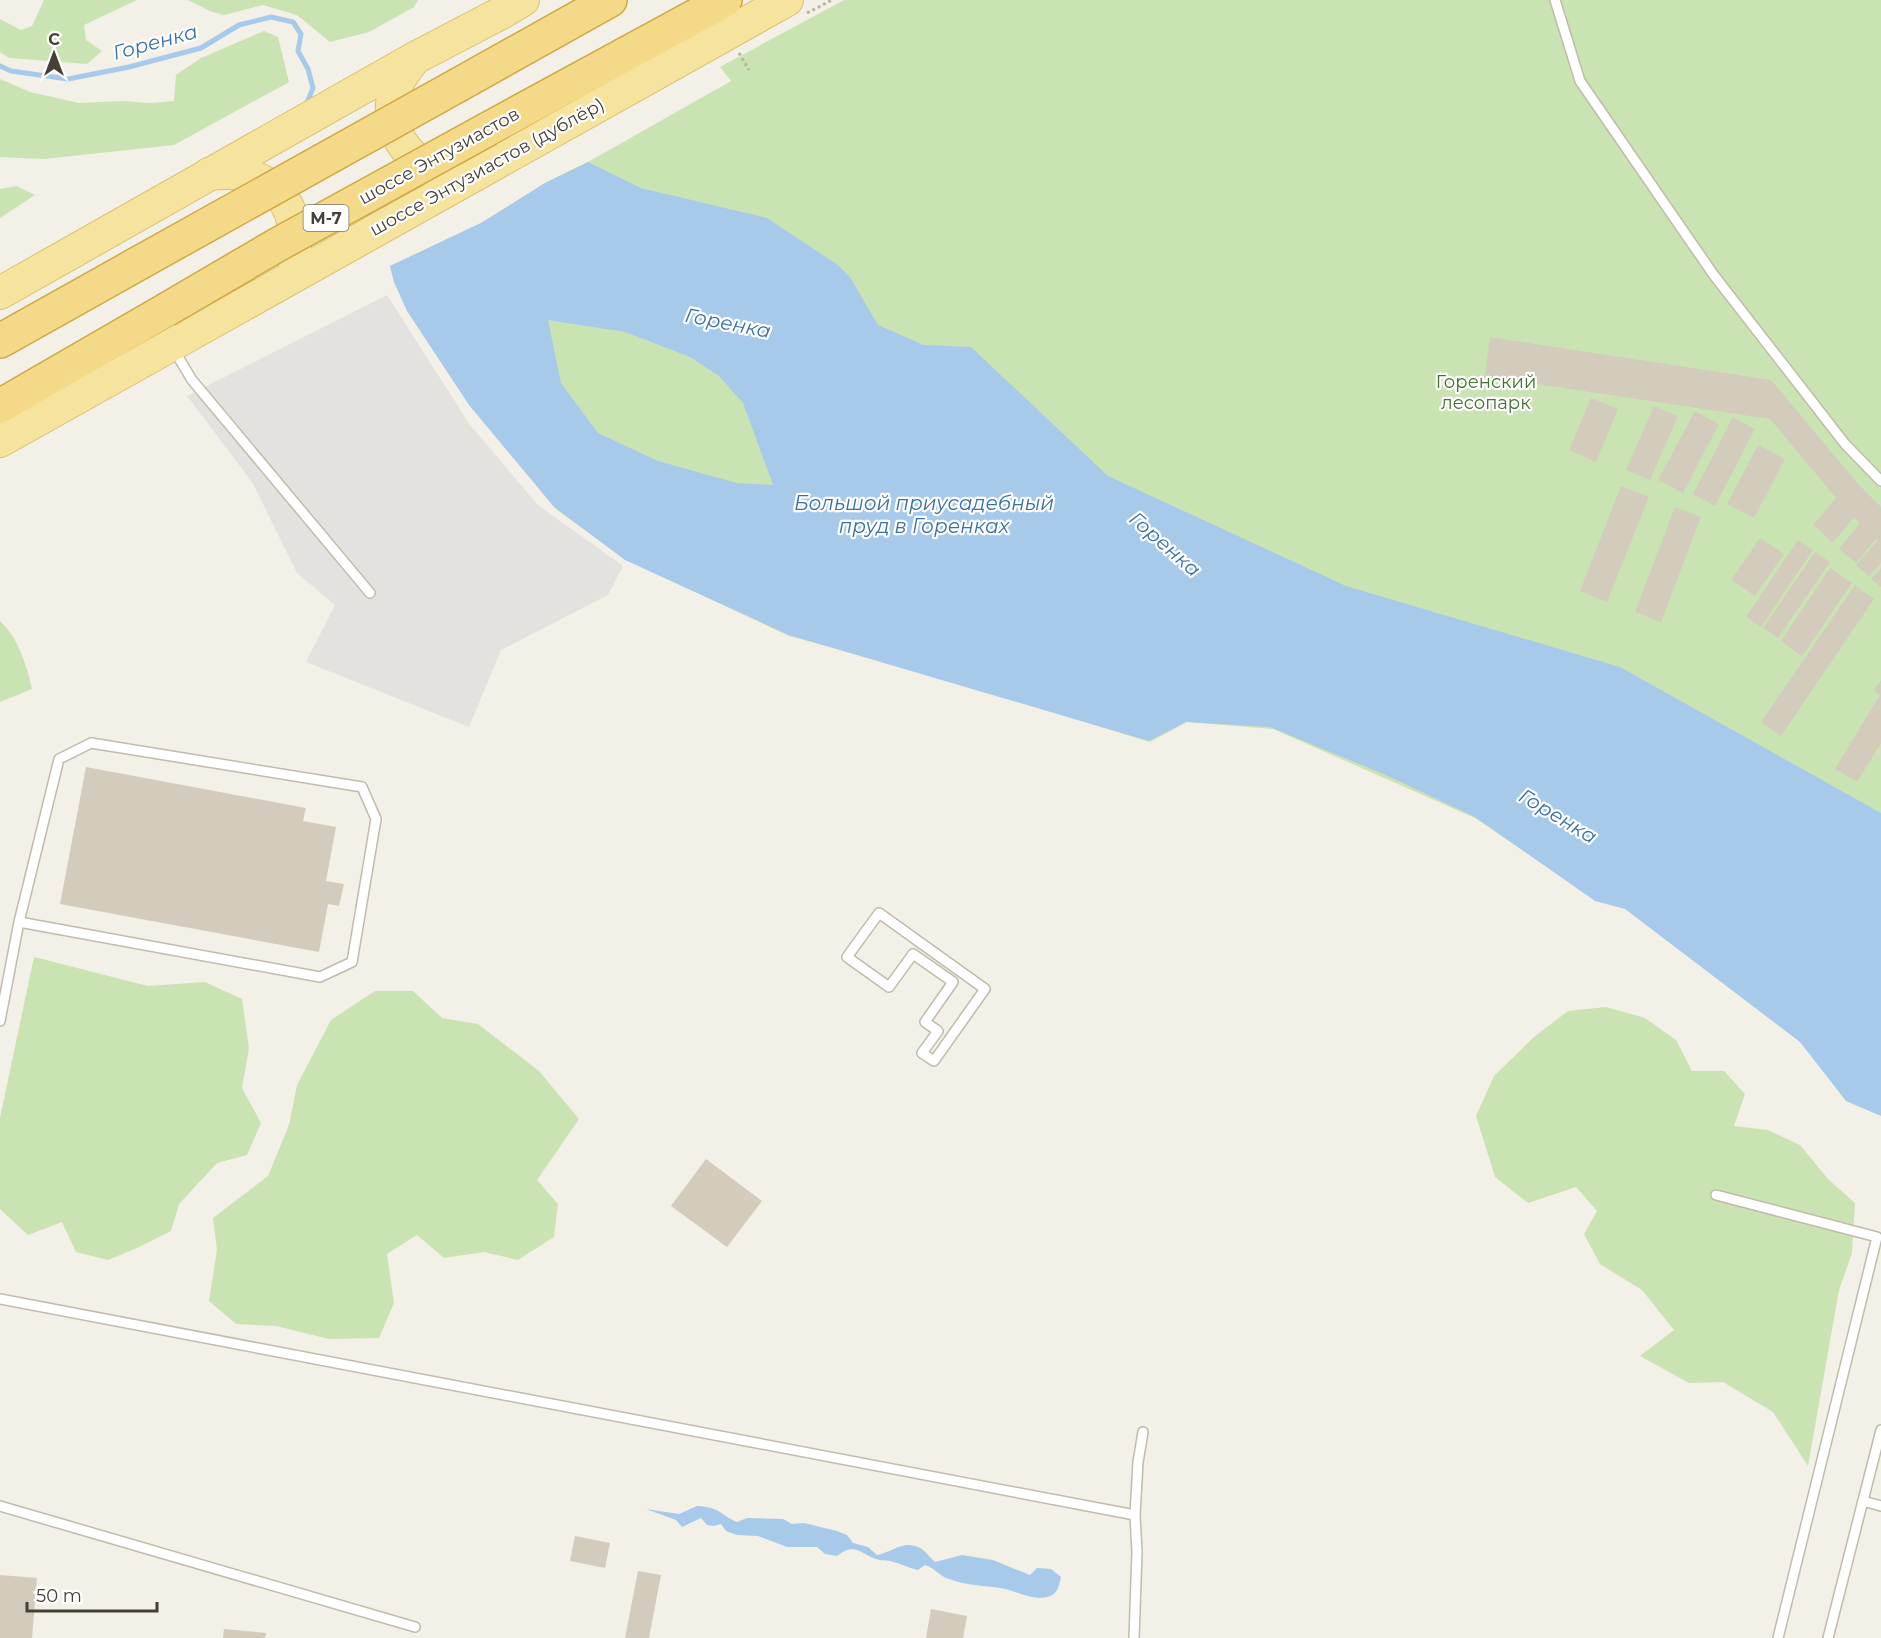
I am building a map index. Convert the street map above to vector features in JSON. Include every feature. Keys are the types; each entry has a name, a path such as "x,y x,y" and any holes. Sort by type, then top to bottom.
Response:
{"highway":[{"path":"0,341 610,0"},
{"name":"шоссе Энтузиастов","path":"0,406 277,245 725,0"}],"main road":[{"path":"0,293 318,112 523,0"},
{"name":"шоссе Энтузиастов (дублёр)","path":"0,441 787,0"},
{"path":"415,58 401,77 393,98 393,120 400,141 414,158 433,170 455,174 480,171"},
{"path":"208,174 231,172 253,177 272,188 287,204 295,225 295,247 288,268 278,285"}],"lane":[{"path":"1555,0 1580,81 1713,273 1845,444 1881,480"},
{"path":"171,345 192,380 370,593"},
{"path":"0,1021 19,922 59,759 91,743 362,787 376,819 352,962 320,977 19,922"},
{"path":"879,913 985,989 933,1061 922,1053 938,1031 925,1022 953,982 913,954 889,987 847,957 879,913"},
{"path":"1716,1196 1877,1237 1778,1638"},
{"path":"0,1299 1135,1515"},
{"path":"1828,1638 1881,1430"},
{"path":"1134,1638 1137,1552 1135,1515 1138,1462 1143,1432"},
{"path":"1863,1501 1881,1506"},
{"path":"0,1506 415,1627"}],"path":[{"path":"739,51 749,70"}],"green space":[{"path":"44,0 137,0 84,25 86,40 102,51 87,64 9,58 0,52 0,19 21,30 32,26"},
{"path":"188,0 418,0 414,7 369,32 330,42 297,15 263,5 224,15"},
{"name":"Горенский лесопарк","path":"844,0 1881,0 1881,1114 1803,1044 1625,907 1597,901 1475,818 1273,729 1187,722 1150,742 900,666 789,636 627,560 557,510 472,405 407,310 394,282 390,266 481,223 545,183 588,162 731,81 720,67"},
{"path":"264,31 278,37 289,82 174,145 44,159 0,157 0,79 30,92 79,103 174,101 176,75 201,58"},
{"path":"17,186 35,195 0,218 0,189"},
{"path":"0,621 17,644 32,689 0,702"},
{"path":"34,957 148,986 205,982 242,999 249,1048 242,1088 261,1123 247,1155 217,1163 179,1204 171,1231 108,1260 76,1252 62,1222 28,1235 0,1209 0,1118"},
{"path":"375,991 413,991 442,1018 478,1024 539,1071 579,1119 537,1180 558,1204 554,1237 518,1260 484,1252 444,1258 417,1235 387,1254 394,1303 379,1338 329,1339 276,1326 236,1324 209,1301 217,1250 213,1218 268,1176 289,1125 297,1085 331,1020"},
{"path":"1606,1007 1645,1018 1676,1040 1692,1071 1724,1071 1745,1094 1734,1126 1768,1130 1800,1145 1828,1179 1855,1203 1852,1253 1839,1290 1808,1466 1773,1412 1723,1382 1689,1383 1640,1356 1674,1330 1642,1290 1600,1264 1584,1234 1597,1211 1576,1187 1528,1203 1495,1177 1476,1116 1494,1076 1534,1037 1568,1011"}],"shaded area":[{"path":"387,295 470,425 538,505 623,566 608,595 501,650 469,727 306,662 335,605 297,573 252,482 187,396"}],"water":[{"name":"Большой приусадебный пруд в Горенках","path":"588,162 641,188 767,218 838,265 850,277 878,325 924,345 971,347 1108,476 1346,586 1620,667 1881,813 1881,1116 1846,1101 1800,1042 1625,909 1595,901 1475,817 1388,776 1270,727 1186,722 1149,741 789,635 625,560 554,507 469,405 407,311 394,282 390,266 481,223 545,183","holes":["548,320 625,332 690,357 719,376 743,403 773,485 737,483 658,461 598,433 561,383"]},
{"path":"697,1506 715,1509 737,1522 747,1518 783,1519 792,1524 804,1523 837,1531 847,1535 853,1543 868,1547 877,1555 909,1545 922,1549 935,1562 962,1555 993,1560 1030,1575 1037,1568 1051,1569 1061,1577 1053,1595 1039,1598 1005,1589 956,1581 946,1578 925,1565 918,1570 894,1562 878,1560 853,1549 837,1556 825,1554 817,1547 787,1547 758,1536 737,1535 726,1531 721,1524 707,1525 701,1518 682,1527 676,1520 646,1509 679,1514"}],"building":[{"path":"1490,337 1771,380 1859,485 1881,507 1881,563 1869,576 1856,565 1878,540 1876,539 1856,563 1839,549 1860,523 1854,517 1833,543 1813,525 1836,498 1770,419 1485,376"},
{"path":"1591,398 1618,409 1596,462 1569,450"},
{"path":"1654,406 1678,416 1650,480 1626,470"},
{"path":"1695,411 1719,424 1683,493 1658,480"},
{"path":"1733,417 1755,429 1715,506 1693,494"},
{"path":"1758,445 1785,459 1754,518 1727,504"},
{"path":"1621,486 1649,497 1607,602 1580,591"},
{"path":"1675,507 1701,517 1661,622 1635,612"},
{"path":"1760,538 1784,554 1755,596 1731,580"},
{"path":"1798,540 1813,550 1761,627 1746,617"},
{"path":"1815,552 1830,562 1778,638 1763,628"},
{"path":"1830,568 1852,583 1802,656 1781,641"},
{"path":"1881,568 1881,587 1871,579"},
{"path":"1855,585 1874,599 1781,736 1761,722"},
{"path":"1881,680 1881,743 1857,782 1835,769 1880,695 1874,691"},
{"path":"86,767 306,808 303,821 336,827 326,881 344,884 339,906 328,904 319,952 60,904"},
{"path":"706,1159 762,1201 727,1247 671,1206"},
{"path":"575,1536 610,1543 605,1568 570,1561"},
{"path":"638,1571 661,1575 649,1638 625,1638"},
{"path":"0,1575 37,1578 32,1638 0,1638"},
{"path":"931,1609 967,1616 963,1638 926,1638"},
{"path":"224,1629 266,1633 265,1638 223,1638"}],"waterway":[{"name":"Горенка","path":"0,66 11,71 68,79 129,67 201,48 239,25 271,17 293,22 301,34 298,51 308,69 313,88 306,105"}]}
